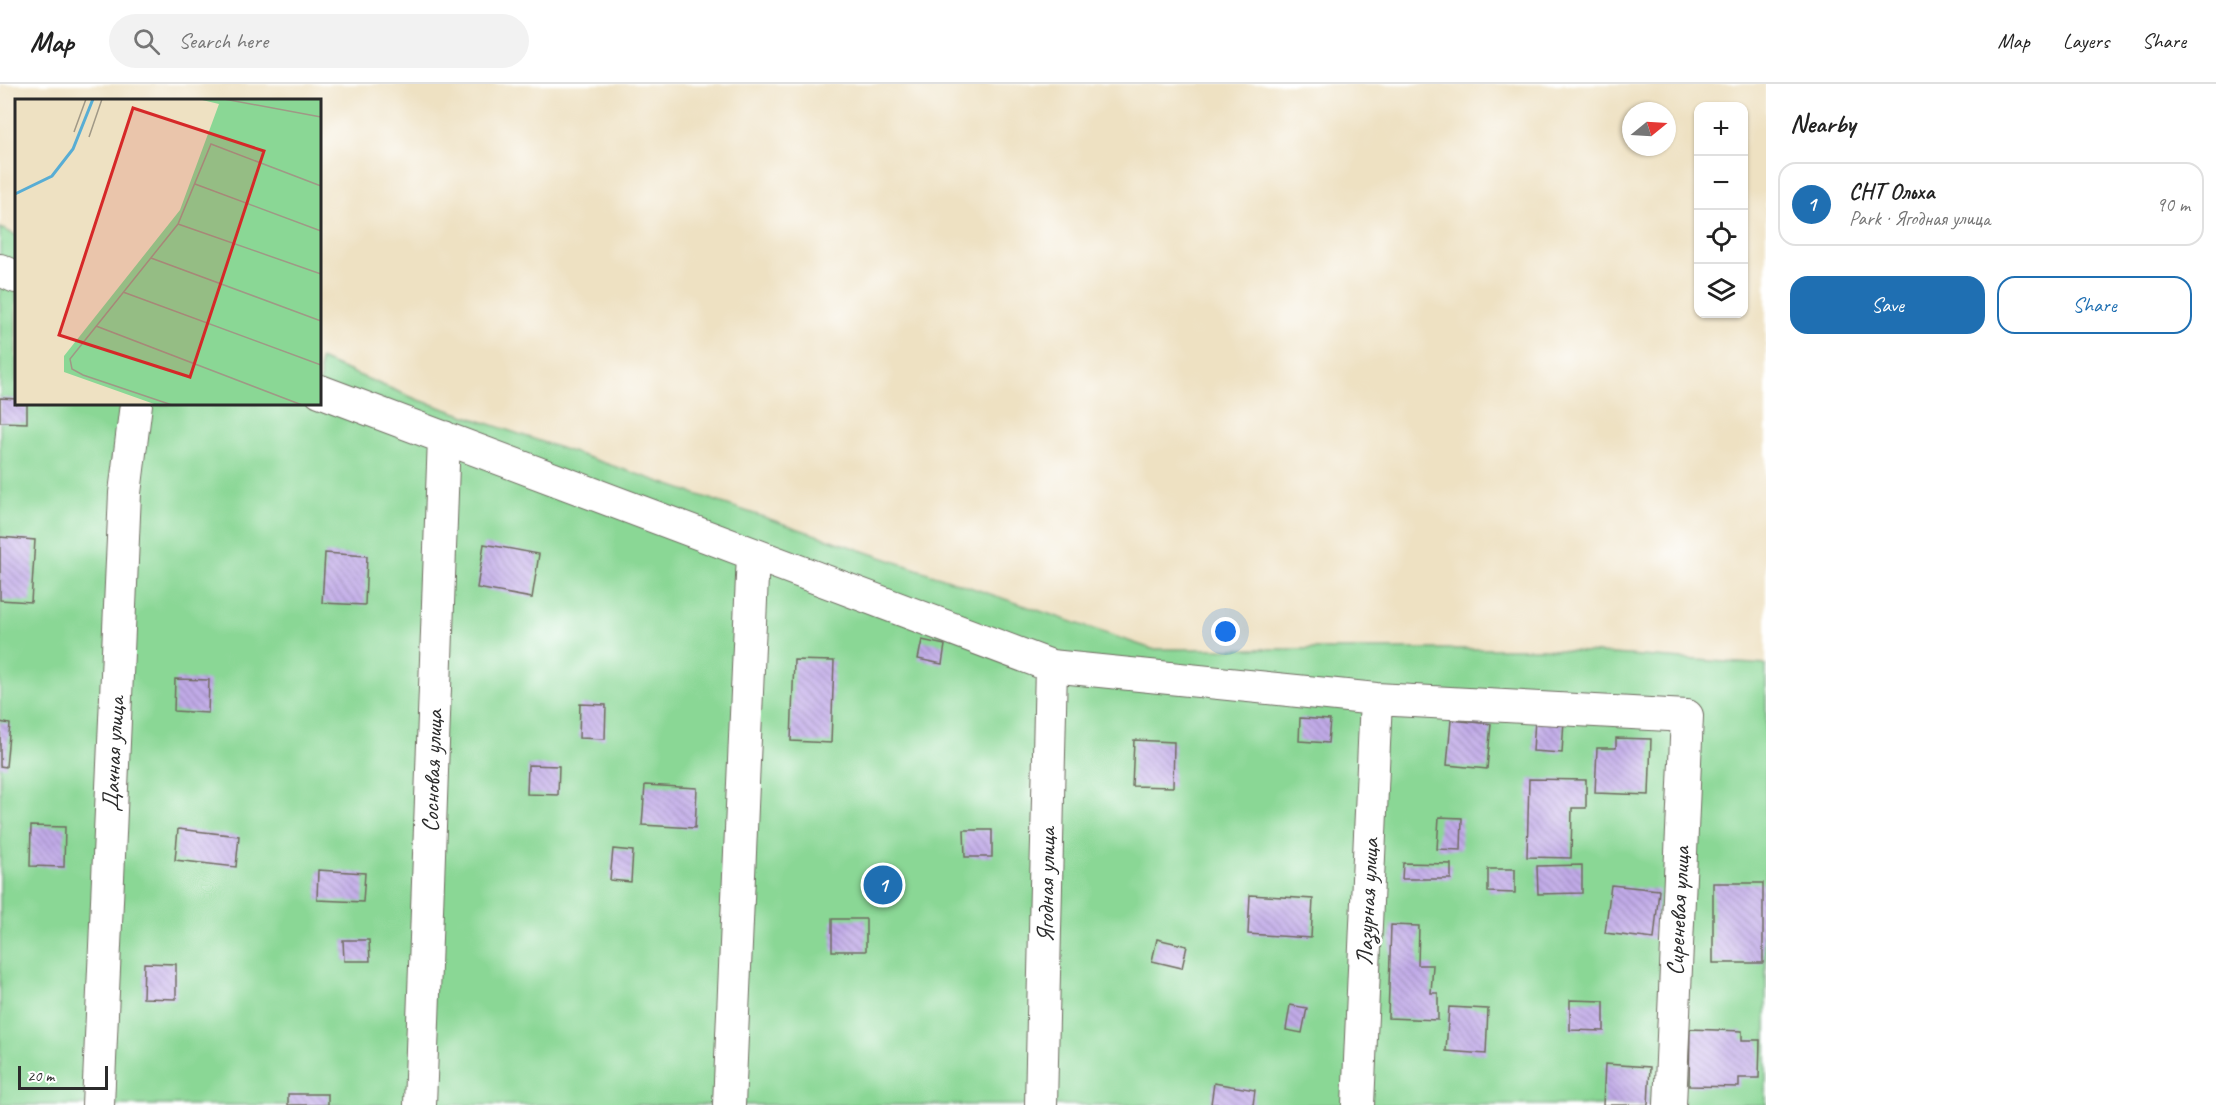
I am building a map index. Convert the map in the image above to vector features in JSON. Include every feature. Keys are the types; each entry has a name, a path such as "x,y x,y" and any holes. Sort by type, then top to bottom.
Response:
{"street":[{"path":"0,270 15,277"},
{"path":"321,391 1051,666 1376,699"},
{"name":"Дачная улица","path":"98,1105 125,493 136,405"},
{"name":"Сосновая улица","path":"420,1105 444,437"},
{"path":"729,1105 753,554"},
{"name":"Ягодная улица","path":"1041,1105 1051,666"},
{"name":"Сиреневая улица","path":"1376,699 1687,716 1670,1105"},
{"name":"Лазурная улица","path":"1358,1105 1376,699"}],"green space":[{"path":"0,228 15,235 15,405 321,405 321,359 416,399 1152,649 1543,649 1766,665 1766,1105 0,1105"}],"building":[{"path":"0,398 15,399 15,405 27,405 27,423 0,422"},
{"path":"0,537 35,540 31,602 0,600"},
{"path":"484,544 539,554 532,598 477,588"},
{"path":"325,553 367,556 365,605 322,603"},
{"path":"922,640 945,645 942,664 918,659"},
{"path":"794,660 834,661 831,743 791,741"},
{"path":"175,679 209,680 208,713 174,711"},
{"path":"580,704 606,705 605,739 579,738"},
{"path":"1300,718 1330,720 1328,743 1299,741"},
{"path":"1535,719 1564,720 1562,753 1533,751"},
{"path":"1451,720 1491,724 1487,769 1447,765"},
{"path":"0,722 10,724 6,767 0,766"},
{"path":"1616,738 1651,739 1649,795 1595,793 1597,748 1616,748"},
{"path":"1134,740 1174,742 1173,787 1132,786"},
{"path":"528,765 559,766 558,795 527,794"},
{"path":"1529,779 1586,780 1586,808 1572,808 1571,858 1527,857"},
{"path":"645,785 697,788 695,828 642,825"},
{"path":"1439,817 1462,818 1461,850 1437,849"},
{"path":"31,826 65,827 64,867 30,866"},
{"path":"178,829 239,836 236,867 175,860"},
{"path":"964,830 992,830 992,857 965,857"},
{"path":"613,849 633,851 631,882 610,880"},
{"path":"1403,863 1451,864 1451,879 1402,879"},
{"path":"1582,865 1582,893 1538,894 1537,866"},
{"path":"1488,869 1515,869 1515,893 1488,892"},
{"path":"318,870 365,873 363,902 317,900"},
{"path":"1713,883 1763,883 1763,963 1713,963"},
{"path":"1611,885 1659,890 1654,939 1605,933"},
{"path":"1250,895 1313,899 1311,938 1248,934"},
{"path":"832,919 866,919 866,951 832,951"},
{"path":"1391,925 1419,926 1418,965 1433,965 1431,993 1438,993 1438,1020 1388,1018"},
{"path":"1157,939 1187,946 1182,968 1152,961"},
{"path":"343,940 369,940 370,961 344,961"},
{"path":"144,963 176,964 176,999 143,998"},
{"path":"1570,1000 1604,1001 1604,1031 1570,1030"},
{"path":"1290,1005 1307,1008 1302,1033 1286,1030"},
{"path":"1449,1007 1488,1009 1486,1054 1446,1051"},
{"path":"1690,1029 1742,1031 1742,1040 1760,1040 1759,1078 1739,1078 1739,1087 1689,1086"},
{"path":"1605,1064 1650,1067 1648,1105 1603,1105"},
{"path":"1214,1083 1255,1090 1253,1105 1211,1104"},
{"path":"288,1094 328,1094 328,1105 288,1105"}],"place":[{"name":"СНТ Ольха","path":"883,885"}]}
